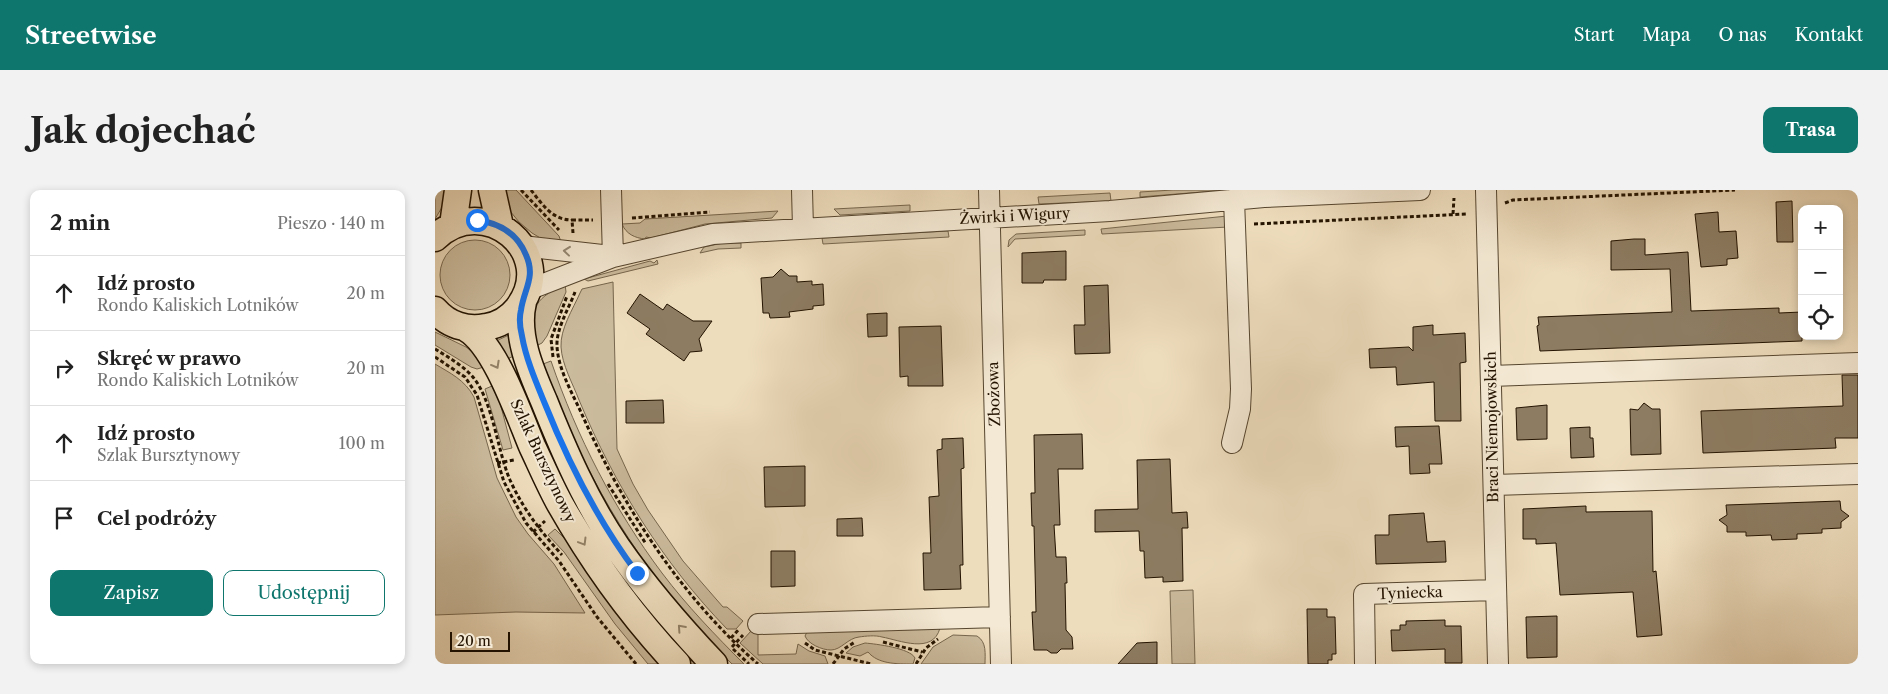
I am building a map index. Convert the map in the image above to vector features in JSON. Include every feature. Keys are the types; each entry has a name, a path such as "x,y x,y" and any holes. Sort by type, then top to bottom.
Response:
{"main road":[{"path":"444,232 458,190"},
{"path":"492,190 500,226"},
{"path":"444,232 465,221 489,222 509,231 522,246"},
{"name":"Szlak Bursztynowy","path":"522,246 530,267 525,296 520,311 521,333 536,384 558,436 583,490 617,546 679,627 714,664"},
{"path":"435,310 452,324 466,328 486,328 505,321 515,312 525,296"},
{"name":"Szlak Bursztynowy","path":"466,328 481,340 504,380 559,502 594,561 639,622 677,664"}],"street":[{"path":"611,190 613,257"},
{"path":"802,190 803,228"},
{"name":"Zbożowa","path":"989,190 1001,664"},
{"name":"Żwirki i Wigury","path":"525,296 613,257 713,234 1110,211 1234,199 1420,190"},
{"name":"Braci Niemojowskich","path":"1486,190 1499,664"},
{"path":"1232,443 1240,409 1241,389 1234,199"},
{"name":"Żwirki i Wigury","path":"522,246 613,257"},
{"path":"1491,376 1858,363"},
{"path":"1494,485 1858,474"},
{"name":"Tyniecka","path":"1365,664 1364,594 1497,590"},
{"path":"758,624 929,620 1000,608"}],"path":[{"path":"531,190 547,210 563,220 572,220"},
{"path":"1502,207 1509,201 1520,197 1735,190"},
{"path":"1453,214 1454,198"},
{"path":"579,285 560,331 557,348 571,389 596,446 627,504 651,541 683,584 717,623 758,664"},
{"path":"561,381 553,358 551,339 570,290"},
{"path":"435,357 465,377 477,395 504,482 523,518 559,561 597,617 636,664"},
{"path":"607,480 622,508 651,552"},
{"path":"695,608 701,614"},
{"path":"789,623 808,646 815,650 871,664"},
{"path":"725,641 749,664"},
{"path":"833,664 838,656 851,644 859,641"},
{"path":"875,641 922,652"}],"shaded area":[{"path":"437,190 446,190 444,204 435,219 435,195"},
{"path":"505,190 516,190 559,236 561,242 542,239 519,222 510,211"},
{"path":"1226,190 1140,197 1140,192"},
{"path":"1110,193 1111,201 1039,204 1038,197"},
{"path":"910,205 910,211 840,215 834,209"},
{"path":"778,211 772,218 705,224 651,238 646,237 645,239 631,235 622,224 640,223 645,219"},
{"path":"1227,216 1228,227 1102,234 1101,229"},
{"path":"1085,230 1085,235 1015,239 1008,247 1009,240 1016,234"},
{"path":"948,231 949,237 823,244 822,238"},
{"path":"475,240 488,243 500,250 507,262 510,275 507,288 500,300 488,307 475,310 462,307 450,300 443,288 440,275 443,262 450,250 462,243"},
{"path":"723,243 741,243 741,248 718,249 700,253 704,247"},
{"path":"657,260 658,264 588,281 584,279 650,261 654,263"},
{"path":"613,282 617,449 633,484 648,510 683,561 723,607 727,607 743,621 736,629 727,629 704,604 682,577 643,522 608,463 566,367 562,354 561,340 567,319 582,289"},
{"path":"565,284 566,292 547,336 542,343 536,346 534,314 536,308 545,296"},
{"path":"435,332 466,347 475,354 484,367 477,369 471,367 435,345"},
{"path":"509,335 511,336 516,355 505,360 496,341"},
{"path":"551,361 585,445 628,524 681,597 744,664 732,664 706,637 660,582 619,524 585,461 555,396 543,364"},
{"path":"435,364 462,381 474,397 497,478 516,517 554,564 585,613 516,612 435,615"},
{"path":"521,373 700,664 691,664 648,615 569,497 514,376"},
{"path":"492,386 500,403 512,448 503,450 485,389"},
{"path":"555,529 570,544 659,664 648,664 615,624 564,552 548,535"},
{"path":"1193,590 1195,664 1172,664 1170,591"},
{"path":"940,628 936,636 923,644 906,643 879,636 868,636 851,639 838,648 831,650 816,646 809,642 805,636 807,632"},
{"path":"752,630 758,635 758,655 796,654 798,644 809,651 825,656 828,664 763,664 740,643"},
{"path":"953,635 977,636 985,648 985,664 921,664 933,647"},
{"path":"865,643 892,647 907,652 915,658 913,664 882,661 868,652 860,656 846,653 853,647"}],"building":[{"path":"1792,201 1793,242 1777,242 1776,202"},
{"path":"1718,212 1719,232 1736,231 1738,258 1727,259 1727,265 1701,267 1695,214"},
{"path":"1645,239 1645,255 1688,252 1691,311 1779,308 1779,313 1798,312 1798,340 1802,341 1540,351 1537,326 1539,325 1538,317 1672,312 1670,269 1611,270 1611,241"},
{"path":"1066,251 1066,280 1022,283 1022,253"},
{"path":"781,269 789,276 797,276 797,282 812,281 812,285 823,284 824,305 813,306 813,309 789,312 790,317 770,318 769,313 763,313 761,278 773,277"},
{"path":"1108,285 1110,353 1075,354 1074,325 1085,325 1084,286"},
{"path":"640,294 663,310 667,304 693,321 712,321 699,339 702,351 690,352 684,361 646,334 650,329 627,313"},
{"path":"887,313 887,336 868,337 867,314"},
{"path":"1433,325 1433,335 1465,333 1466,362 1460,363 1461,421 1435,421 1434,382 1397,385 1396,367 1370,368 1369,349 1409,347 1413,351 1413,327"},
{"path":"941,326 943,386 908,386 908,376 900,377 899,327"},
{"path":"1842,375 1858,375 1858,438 1835,438 1836,448 1703,453 1701,411 1843,406"},
{"path":"663,400 664,423 626,423 626,401"},
{"path":"1644,403 1652,409 1660,409 1661,454 1631,455 1630,409 1638,410"},
{"path":"1547,405 1547,439 1517,440 1516,408"},
{"path":"1439,426 1442,464 1429,464 1430,473 1410,474 1409,446 1396,447 1395,427"},
{"path":"1590,427 1590,438 1593,438 1594,457 1571,458 1570,428"},
{"path":"1082,434 1083,469 1058,469 1060,525 1054,525 1056,557 1066,557 1066,630 1072,637 1073,649 1061,649 1057,653 1051,653 1047,650 1034,650 1032,612 1036,612 1034,526 1032,526 1031,493 1035,493 1034,435"},
{"path":"963,438 964,468 961,469 963,565 960,565 961,589 924,590 923,553 931,553 929,497 939,496 937,450 942,449 942,439"},
{"path":"1170,459 1172,513 1187,512 1188,528 1182,528 1183,581 1163,582 1163,577 1145,578 1144,551 1140,551 1139,531 1095,532 1095,510 1138,509 1137,460"},
{"path":"805,466 805,506 765,507 764,467"},
{"path":"1840,501 1841,510 1849,516 1841,522 1841,528 1822,529 1822,533 1797,534 1797,539 1772,540 1771,535 1746,536 1746,532 1727,532 1727,526 1719,520 1727,515 1726,505"},
{"path":"1586,506 1586,512 1652,511 1653,572 1656,571 1662,635 1637,637 1633,592 1560,595 1556,543 1536,544 1536,539 1523,539 1523,509"},
{"path":"1424,513 1427,542 1445,541 1446,562 1376,564 1375,535 1389,535 1389,515"},
{"path":"862,518 863,536 837,536 837,519"},
{"path":"771,551 795,551 795,586 771,587"},
{"path":"1307,609 1327,609 1327,617 1335,617 1336,654 1332,654 1332,660 1328,660 1328,664 1308,664"},
{"path":"1557,616 1557,657 1527,658 1526,617"},
{"path":"1445,620 1445,626 1461,626 1462,663 1445,663 1445,649 1392,651 1391,630 1400,630 1400,625 1406,625 1406,621"},
{"path":"1157,642 1157,664 1118,664 1137,643"}],"route":[{"path":"477,220 489,222 509,231 522,246 527,256 530,278 528,290 520,311 520,322 523,341 536,384 583,490 617,546 637,573"}]}
